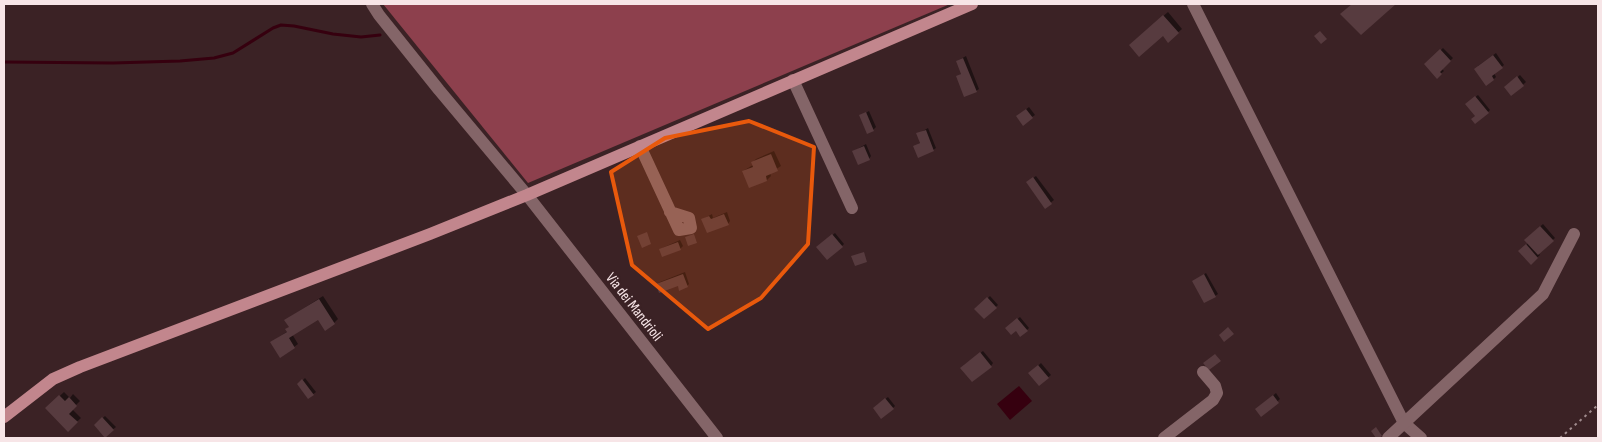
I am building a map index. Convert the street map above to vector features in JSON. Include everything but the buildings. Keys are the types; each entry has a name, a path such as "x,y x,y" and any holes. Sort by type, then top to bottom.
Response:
{"main road":[{"path":"4,417 53,379 73,370 430,234 527,195 972,4"}],"street":[{"name":"Via dei Mandrioli","path":"372,4 438,90 527,195 717,438"},
{"path":"1193,4 1404,423 1422,438"},
{"path":"793,80 852,208"},
{"path":"640,146 670,212"},
{"path":"1388,438 1542,294 1574,234"},
{"path":"1164,438 1213,400 1217,393 1215,386 1203,372"}],"path":[{"path":"1560,438 1598,405"}],"highlighted area":[{"path":"749,121 814,147 808,244 761,298 708,329 632,265 611,172 665,138"}],"shaded area":[{"path":"383,4 950,4 528,183"},
{"path":"1019,386 1032,401 1010,420 997,404"}],"waterway":[{"path":"4,62 113,63 214,58 233,53 281,25 361,37 380,35"}]}
